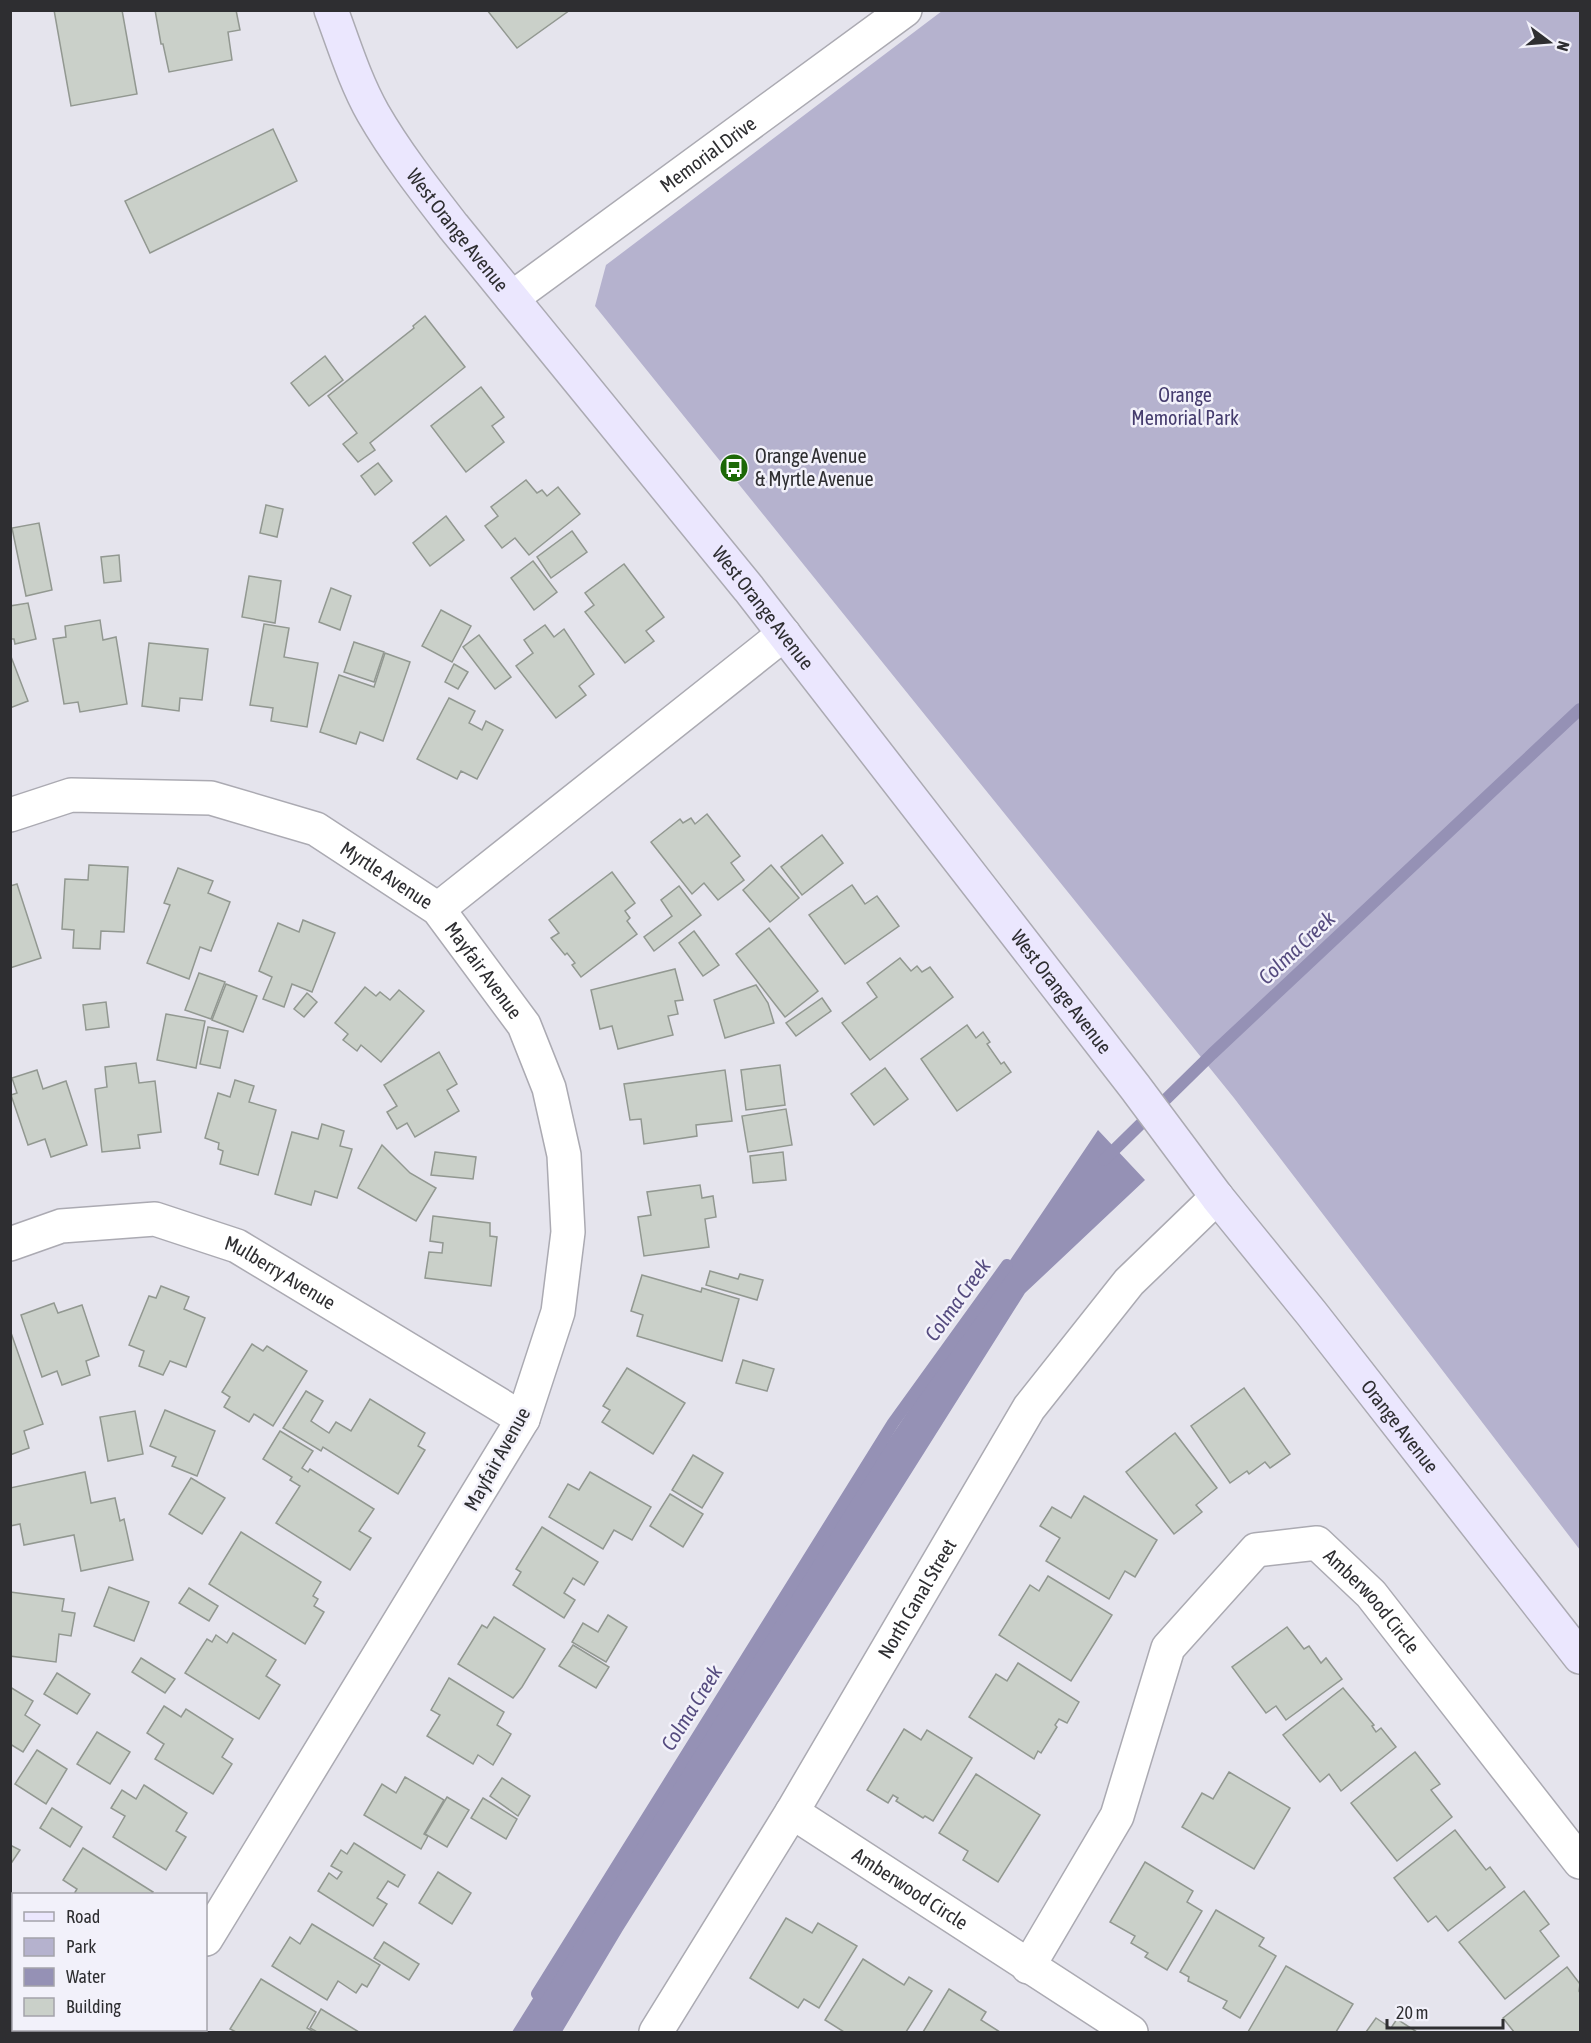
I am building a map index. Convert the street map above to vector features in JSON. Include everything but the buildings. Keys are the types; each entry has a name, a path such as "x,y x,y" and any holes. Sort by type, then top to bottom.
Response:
{"street":[{"name":"West Orange Avenue","path":"331,10 352,68 373,112 419,181 453,226 784,633 1185,1152 1217,1197"},
{"name":"Memorial Drive","path":"512,298 905,10"},
{"name":"Myrtle Avenue","path":"10,815 71,795 211,798 316,828 438,909 784,633"},
{"name":"Mayfair Avenue","path":"207,1937 523,1419 558,1312 568,1232 564,1155 549,1088 524,1025 438,909"},
{"name":"Orange Avenue","path":"1217,1197 1319,1323 1581,1658"},
{"name":"North Canal Street","path":"656,2032 792,1812 1029,1408 1129,1282 1217,1197"},
{"name":"Mulberry Avenue","path":"10,1244 61,1226 154,1220 237,1246 523,1419"},
{"name":"Amberwood Circle","path":"1028,1967 1117,1816 1168,1648 1256,1550 1317,1543 1371,1594 1581,1862"},
{"name":"Amberwood Circle","path":"792,1812 1131,2032"}],"green space":[{"name":"Orange Memorial Park","path":"942,11 1580,11 1580,1550 1234,1098 595,306 606,265"}],"water":[{"path":"1098,1130 1145,1180 1025,1293 623,1930 562,2032 512,2032 799,1573"}],"waterway":[{"name":"Colma Creek","path":"1104,1160 1212,1054 1580,709"},
{"name":"Colma Creek","path":"537,1994 893,1423 1007,1265"}],"place":[{"name":"Orange Avenue & Myrtle Avenue","path":"734,468"}]}
